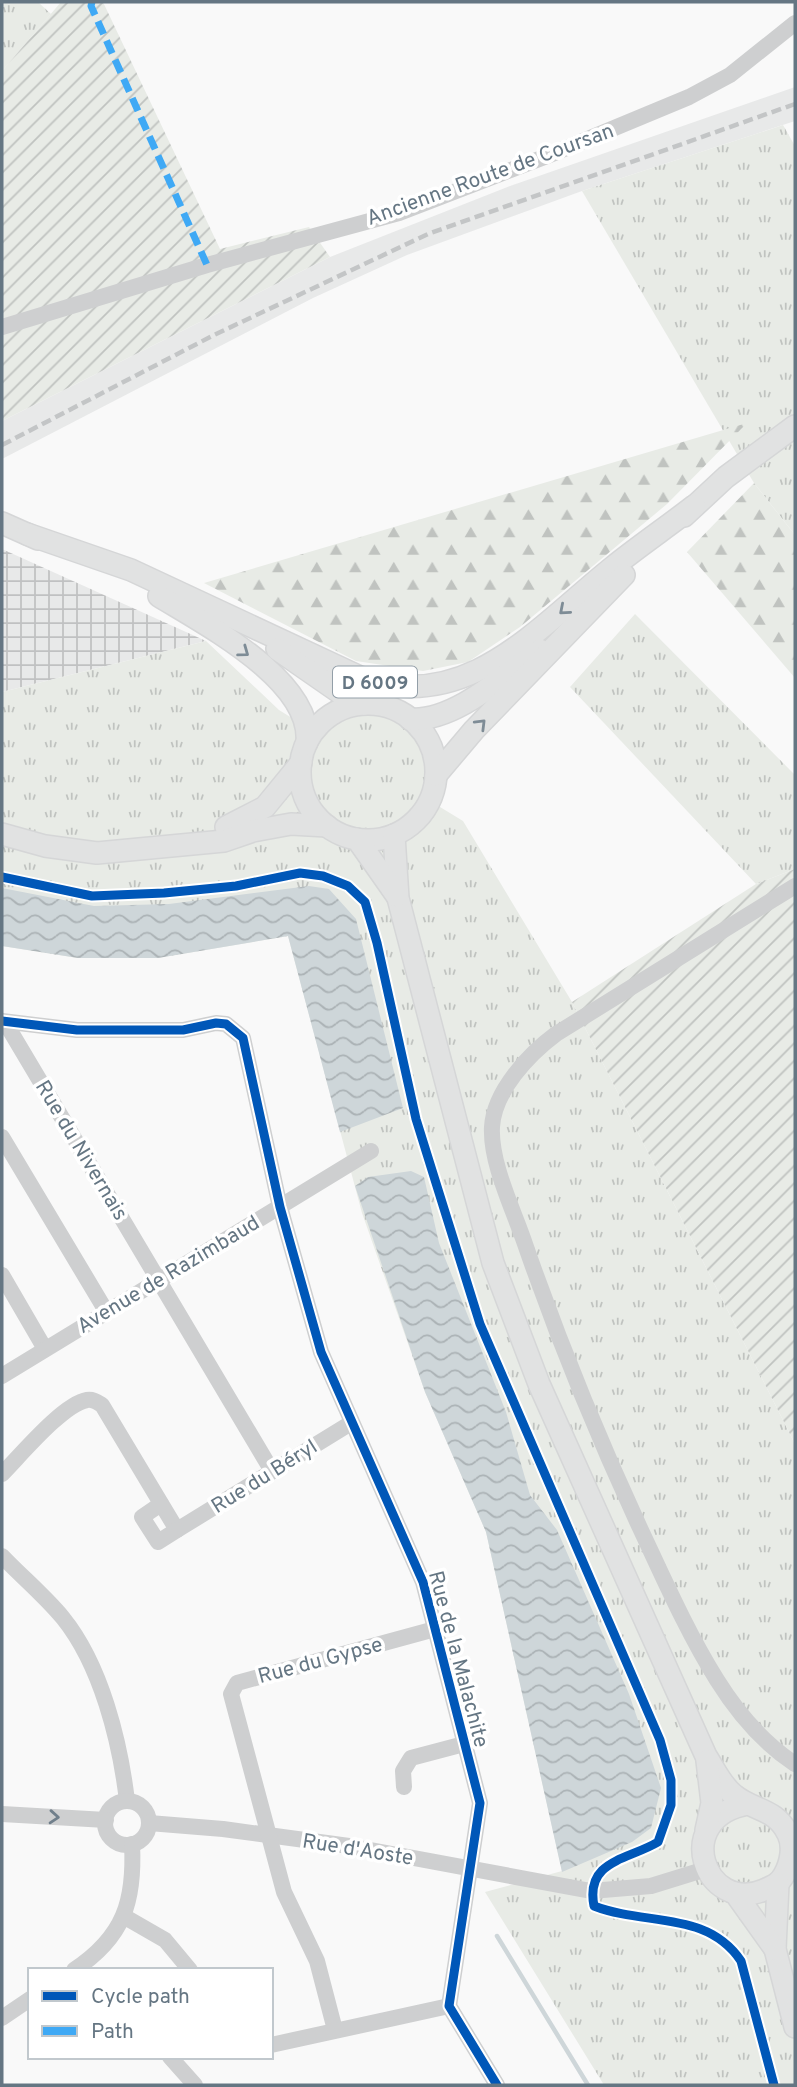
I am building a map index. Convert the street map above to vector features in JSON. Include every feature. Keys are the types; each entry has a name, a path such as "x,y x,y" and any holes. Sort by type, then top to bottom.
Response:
{"main road":[{"name":"D 6009","path":"436,775 474,730 526,678 565,633 694,506 726,477 795,426"},
{"name":"D 6009","path":"27,534 131,570 360,677 382,685 416,688 451,682 485,667 547,625 612,568 694,506"},
{"name":"D 6009","path":"2,523 146,588 205,611 278,650 338,692 364,704"},
{"name":"D 6009","path":"146,588 203,623 278,679 294,698 306,719 307,742"},
{"name":"D 6009","path":"410,719 425,720 447,714 565,633"},
{"path":"2,834 45,846 97,853 224,841 253,831 291,824 327,826 357,839 376,840 394,835 414,823 424,812 433,795 436,775 431,746 410,719 390,708 364,704 333,714 322,722 307,742 301,763 301,780 307,801 327,826"},
{"path":"178,845 245,819 265,807 301,763"},
{"path":"394,835 398,898 493,1263 538,1384 706,1756 731,1794 748,1804 766,1809 780,1820 790,1836 793,1855 778,1884 775,1949 795,2027"},
{"path":"357,839 398,898"},
{"path":"706,1756 712,1803 701,1850 706,1869 718,1884 735,1893 755,1894 778,1884"},
{"path":"705,1830 723,1812 748,1804"},
{"path":"735,1893 775,1949"}],"street":[{"name":"Ancienne Route de Coursan","path":"2,327 208,265 399,213 689,97 730,75 795,23"},
{"path":"795,886 556,1034 528,1055 510,1081 492,1127 499,1168 554,1326 590,1418 663,1578 716,1678 742,1717 781,1755 795,1764"},
{"name":"Rue de la Malachite","path":"3,1021 77,1030 183,1030 216,1023 236,1030 243,1038 280,1207 321,1352 424,1582 480,1803 449,2006"},
{"name":"Rue du Nivernais","path":"3,1021 272,1471"},
{"path":"2,1137 106,1311"},
{"name":"Avenue de Razimbaud","path":"2,1376 371,1151"},
{"path":"2,1171 16,1162"},
{"path":"2,1275 45,1349"},
{"path":"2,1474 67,1410 85,1400 93,1400 103,1405 177,1530"},
{"name":"Rue du Béryl","path":"161,1504 142,1517 158,1542 351,1423"},
{"path":"2,1556 63,1619 88,1656 102,1688 127,1801"},
{"name":"Rue du Gypse","path":"335,2030 317,1961 284,1892 231,1694 237,1683 435,1629"},
{"path":"404,1787 403,1771 411,1758 464,1744"},
{"path":"127,1801 145,1810 149,1823 144,1837 132,1844 113,1839 106,1820 110,1809 127,1801"},
{"path":"2,1814 106,1820"},
{"name":"Rue d'Aoste","path":"149,1823 268,1835 472,1868 591,1891 651,1886 706,1869"},
{"path":"82,1968 125,1917 134,1874 132,1844"},
{"path":"125,1917 165,1940 188,1968"},
{"path":"2,2018 28,1999"},
{"path":"273,2045 449,2006 498,2085"},
{"path":"172,2059 195,2085"}],"shaded area":[{"path":"795,87 795,121 582,191 407,255 313,298 2,459 2,421 330,257 510,186"},
{"path":"2,549 206,641 2,692"}],"green space":[{"path":"2,2 38,2 51,14 2,71"},
{"path":"61,2 103,2 220,249 309,227 330,257 2,421 2,71"},
{"path":"783,125 795,146 795,535 754,483 582,191"},
{"path":"747,423 667,504 520,627 468,662 423,671 356,661 204,583"},
{"path":"754,483 795,535 795,678 687,552"},
{"path":"635,614 795,775 795,869 756,884 570,687"},
{"path":"206,641 279,710 321,736 341,722 361,716 382,716 400,723 415,735 424,752 427,773 422,796 463,821 572,1002 795,1444 795,2085 604,2085 485,1892 562,1871 486,1532 425,1392 362,1213 288,936 158,958 78,958 2,946 2,692"},
{"path":"795,869 795,1444 572,1002 756,884"}],"water":[{"path":"309,886 329,889 356,919 403,1108 340,1132 288,936 158,958 78,958 2,946 2,888 94,906 169,904"},
{"path":"411,1171 424,1177 439,1243 506,1412 530,1495 557,1530 629,1694 661,1788 651,1828 632,1842 562,1872 486,1532 425,1392 355,1186 368,1177"}],"waterway":[{"path":"497,1936 588,2085"}],"railway":[{"path":"2,445 214,335 428,234 795,104"}],"marked path":[{"path":"92,2 91,6 207,265"}],"cycle path":[{"path":"2,877 92,896 236,886 300,873 323,876 348,886 365,902 377,943 416,1119 480,1324 660,1740 671,1780 671,1805 658,1842 602,1870 593,1891 594,1906 693,1926 727,1945 741,1961 774,2085"},
{"path":"2,1021 77,1030 183,1030 216,1023 226,1024 243,1038 280,1207 321,1352 423,1582 480,1803 449,2006 497,2085"}]}
